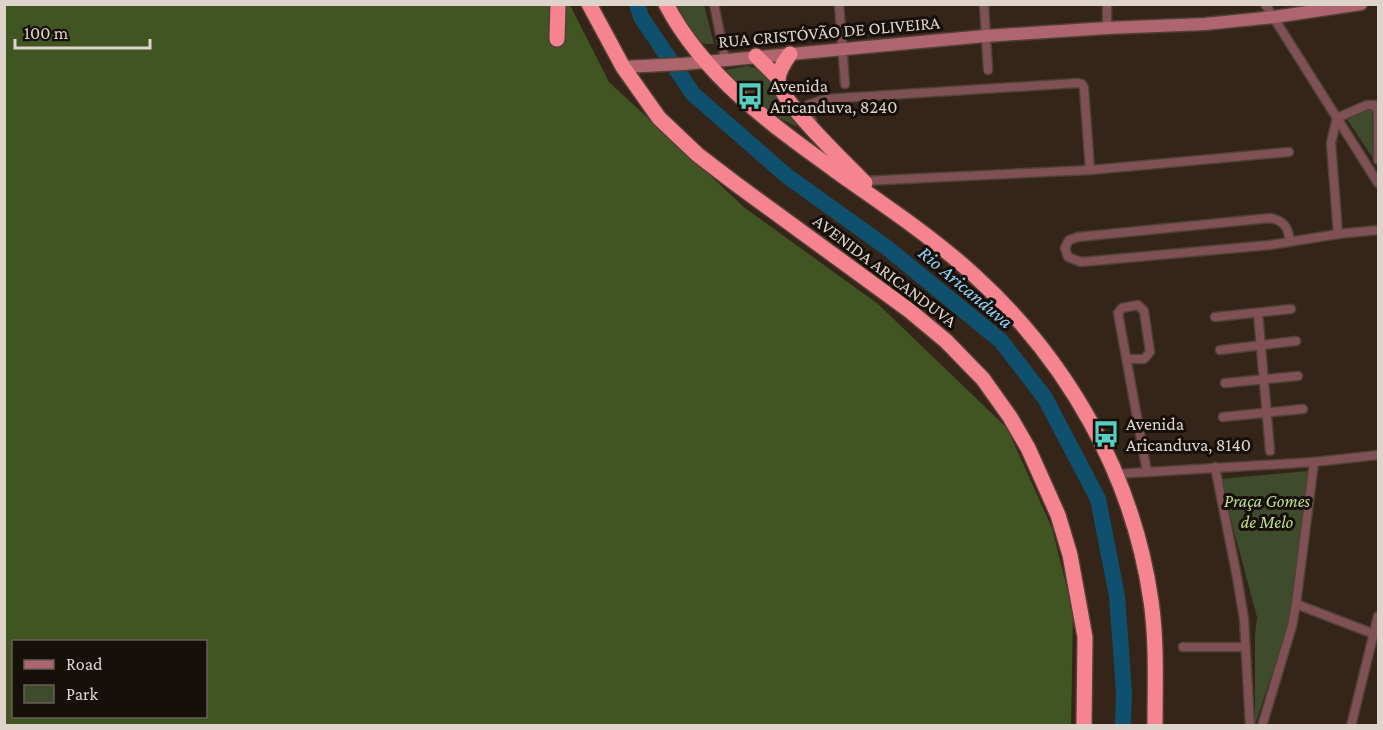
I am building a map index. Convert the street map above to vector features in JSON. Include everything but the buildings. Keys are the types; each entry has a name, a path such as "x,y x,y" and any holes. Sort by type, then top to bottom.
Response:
{"highway":[{"path":"557,39 558,4"},
{"name":"AVENIDA ARICANDUVA","path":"589,4 630,67 659,118 698,155 910,310 946,341 983,380 1010,417 1028,448 1058,515 1070,555 1085,637 1084,726"},
{"path":"666,4 704,61 743,98 797,142 890,209 975,275 1039,343 1070,386 1089,417 1130,510 1151,601 1155,648 1155,726"},
{"path":"790,54 778,78 779,85 788,101 890,209"},
{"path":"756,56 778,78"}],"street":[{"path":"714,4 725,59"},
{"path":"839,4 845,84"},
{"path":"984,4 988,70"},
{"path":"1107,4 1107,28"},
{"path":"1265,4 1378,183"},
{"name":"RUA CRISTÓVÃO DE OLIVEIRA","path":"630,67 985,36 1205,24 1274,17 1361,4"},
{"path":"814,130 806,108 817,100 1078,82 1084,88 1090,170"},
{"path":"1337,117 1367,105 1375,105 1378,112 1378,160"},
{"path":"1337,117 1331,143 1338,234"},
{"path":"863,181 1090,170 1289,152"},
{"path":"1290,242 1288,228 1283,222 1270,218 1078,237 1069,240 1065,248 1068,257 1081,262 1290,242 1378,230"},
{"path":"1128,358 1144,359 1150,352 1144,311 1138,305 1122,308 1118,313 1147,472"},
{"path":"1215,316 1291,309"},
{"path":"1258,313 1270,457"},
{"path":"1220,350 1296,341"},
{"path":"1225,383 1298,376"},
{"path":"1223,417 1304,409"},
{"path":"1116,474 1215,467 1270,457 1314,462 1378,455"},
{"path":"1262,726 1292,626 1314,462"},
{"path":"1215,467 1238,577 1244,619 1250,726"},
{"path":"1296,604 1374,633"},
{"path":"1351,726 1378,616"},
{"path":"1183,647 1245,647"}],"green space":[{"path":"4,5 570,5 609,82 745,208 878,304 1007,428 1052,528 1073,612 1071,725 5,725"},
{"path":"676,5 704,5 714,44 705,44 697,40"},
{"path":"747,66 762,70 797,127 770,113 751,97 726,70"},
{"path":"1372,109 1373,158 1346,118"},
{"name":"Praça Gomes de Melo","path":"1308,471 1295,604 1255,725 1257,617 1220,479"}],"waterway":[{"name":"Rio Aricanduva","path":"637,4 641,17 693,94 787,176 886,247 1001,341 1045,398 1098,499 1117,596 1124,692 1123,726"}],"place":[{"name":"Avenida Aricanduva, 8240","path":"750,96"},
{"name":"Avenida Aricanduva, 8140","path":"1106,434"}]}
